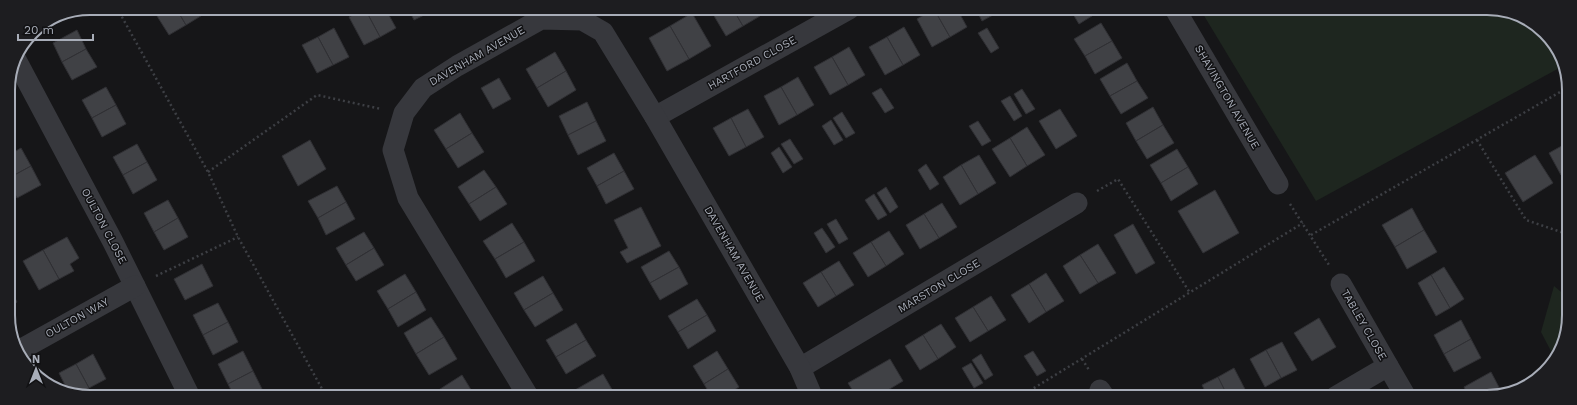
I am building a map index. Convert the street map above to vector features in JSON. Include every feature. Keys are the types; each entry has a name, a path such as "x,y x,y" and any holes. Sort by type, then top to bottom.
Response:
{"street":[{"name":"HARTFORD CLOSE","path":"654,117 837,15"},
{"name":"SHAVINGTON AVENUE","path":"1179,15 1278,184"},
{"name":"DAVENHAM AVENUE","path":"524,390 408,198 393,150 404,114 423,88 457,66 541,19 582,20 603,32 800,368 809,390"},
{"name":"OULTON CLOSE","path":"19,66 135,286 186,390"},
{"name":"MARSTON CLOSE","path":"800,368 1077,204"},
{"name":"TABLEY CLOSE","path":"1341,284 1402,390"},
{"name":"OULTON WAY","path":"23,348 135,286"},
{"name":"TABLEY CLOSE","path":"1348,390 1388,366"}],"path":[{"path":"121,15 208,172 238,237 323,390"},
{"path":"1310,235 1562,91"},
{"path":"208,172 317,95 404,114"},
{"path":"1477,140 1526,220 1562,232"},
{"path":"1077,204 1118,179 1190,293"},
{"path":"1278,184 1341,284"},
{"path":"1031,390 1303,223"},
{"path":"135,286 238,237"}],"shaded area":[{"path":"1204,15 1502,16 1533,30 1547,44 1559,68 1316,201"},
{"path":"1554,286 1562,293 1562,315 1561,330 1552,353 1541,332"}],"building":[{"path":"156,15 180,15 186,25 169,35"},
{"path":"180,15 202,15 186,25"},
{"path":"353,15 368,15 380,37 364,45 349,17"},
{"path":"368,15 389,15 396,28 380,37"},
{"path":"412,15 424,15 414,20"},
{"path":"689,15 693,15 711,46 689,59 670,26"},
{"path":"714,15 737,15 743,26 726,36"},
{"path":"737,15 759,15 760,16 743,26"},
{"path":"924,15 937,15 950,37 932,47 917,19"},
{"path":"937,15 960,15 967,27 950,37"},
{"path":"979,15 993,15 982,21"},
{"path":"1074,15 1093,15 1079,24"},
{"path":"1101,23 1112,41 1085,56 1074,39"},
{"path":"670,26 689,59 667,71 649,38"},
{"path":"904,27 920,55 903,65 887,37"},
{"path":"334,28 349,57 333,65 318,37"},
{"path":"987,28 999,48 991,53 978,33"},
{"path":"77,30 86,49 62,62 53,43"},
{"path":"318,37 333,65 317,73 302,45"},
{"path":"887,37 903,65 885,75 869,47"},
{"path":"1112,41 1122,58 1095,74 1085,56"},
{"path":"849,47 865,75 848,85 832,57"},
{"path":"86,49 97,67 72,80 62,62"},
{"path":"555,52 566,71 537,88 526,69"},
{"path":"832,57 848,85 830,95 814,67"},
{"path":"1127,63 1137,81 1110,96 1100,79"},
{"path":"566,71 576,90 548,107 537,88"},
{"path":"798,77 814,105 797,115 781,87"},
{"path":"499,78 511,99 493,109 481,88"},
{"path":"1137,81 1148,98 1121,114 1110,96"},
{"path":"106,87 116,105 92,118 82,100"},
{"path":"781,87 797,115 779,125 764,96"},
{"path":"881,88 894,108 885,113 872,93"},
{"path":"1022,89 1035,109 1026,114 1014,94"},
{"path":"1010,96 1022,116 1014,121 1001,101"},
{"path":"587,102 596,121 568,135 559,116"},
{"path":"116,105 126,124 102,137 92,118"},
{"path":"1153,107 1163,125 1136,141 1126,123"},
{"path":"748,109 764,137 746,147 731,118"},
{"path":"1060,109 1077,136 1056,149 1039,121"},
{"path":"842,112 855,133 846,138 833,118"},
{"path":"460,113 472,133 446,149 434,130"},
{"path":"731,118 746,147 729,156 713,128"},
{"path":"831,120 843,140 834,145 822,126"},
{"path":"596,121 606,141 578,155 568,135"},
{"path":"978,121 991,141 982,146 969,126"},
{"path":"1163,125 1174,143 1147,159 1136,141"},
{"path":"1027,127 1045,155 1027,166 1010,138"},
{"path":"472,133 484,152 458,168 446,149"},
{"path":"1010,138 1027,166 1010,177 992,149"},
{"path":"790,139 803,159 794,164 781,144"},
{"path":"310,140 326,169 298,186 282,156"},
{"path":"137,144 147,162 123,175 113,157"},
{"path":"1562,146 1561,175 1549,153"},
{"path":"779,147 792,167 783,173 771,153"},
{"path":"21,148 31,166 15,175 15,152"},
{"path":"1177,149 1188,167 1161,183 1150,165"},
{"path":"614,153 624,171 597,186 587,168"},
{"path":"979,155 996,183 978,194 961,165"},
{"path":"1535,155 1553,183 1523,202 1505,173"},
{"path":"147,162 157,180 133,194 123,175"},
{"path":"926,164 939,184 930,190 918,170"},
{"path":"961,165 978,194 960,205 943,177"},
{"path":"31,166 41,185 17,198 15,194 15,175"},
{"path":"1188,167 1198,184 1171,201 1161,183"},
{"path":"484,170 496,187 469,204 458,187"},
{"path":"624,171 634,189 606,204 597,186"},
{"path":"337,186 346,202 318,218 308,201"},
{"path":"496,187 507,204 480,221 469,204"},
{"path":"886,187 898,207 890,213 877,193"},
{"path":"1215,190 1239,233 1203,253 1178,211"},
{"path":"874,194 887,215 878,220 865,200"},
{"path":"168,200 178,218 154,232 144,213"},
{"path":"346,202 355,219 326,235 318,218"},
{"path":"942,203 957,227 939,238 924,214"},
{"path":"641,207 661,246 627,263 620,252 628,248 614,220"},
{"path":"1412,208 1424,230 1395,247 1382,225"},
{"path":"924,214 939,238 920,249 906,225"},
{"path":"178,218 188,237 164,250 154,232"},
{"path":"836,219 848,239 839,244 827,224"},
{"path":"512,223 524,242 495,259 483,241"},
{"path":"1133,224 1155,263 1136,274 1114,235"},
{"path":"822,228 835,247 826,253 814,233"},
{"path":"1424,230 1437,252 1407,269 1395,247"},
{"path":"889,231 904,254 886,266 871,242"},
{"path":"364,232 374,248 346,265 336,248"},
{"path":"67,237 79,258 70,264 74,271 59,279 43,250"},
{"path":"524,242 535,261 506,278 495,259"},
{"path":"871,242 886,266 868,277 853,253"},
{"path":"1098,244 1116,273 1098,283 1080,255"},
{"path":"374,248 384,265 356,281 346,265"},
{"path":"43,250 59,279 39,290 23,261"},
{"path":"669,251 679,267 650,283 641,267"},
{"path":"1080,255 1098,283 1080,294 1063,266"},
{"path":"839,261 854,285 836,296 821,272"},
{"path":"202,264 213,286 185,300 174,279"},
{"path":"679,267 688,284 660,300 650,283"},
{"path":"1444,267 1464,299 1450,308 1431,275"},
{"path":"821,272 836,296 818,307 803,283"},
{"path":"1046,273 1064,301 1046,312 1029,284"},
{"path":"405,274 416,292 388,309 377,291"},
{"path":"1431,275 1450,308 1436,316 1418,283"},
{"path":"543,276 553,293 524,310 514,293"},
{"path":"1029,284 1046,312 1029,323 1011,295"},
{"path":"416,292 426,310 398,327 388,309"},
{"path":"553,293 563,310 535,327 524,310"},
{"path":"991,296 1006,320 988,331 973,307"},
{"path":"697,299 707,315 678,332 668,316"},
{"path":"218,303 228,322 203,335 193,315"},
{"path":"973,307 988,331 970,342 955,318"},
{"path":"707,315 716,331 688,349 678,332"},
{"path":"431,317 444,337 416,354 404,333"},
{"path":"1319,318 1336,347 1312,361 1294,333"},
{"path":"1461,320 1471,339 1444,354 1434,335"},
{"path":"228,322 238,342 213,355 203,335"},
{"path":"576,323 586,340 556,357 546,340"},
{"path":"941,324 956,347 938,359 923,335"},
{"path":"923,335 938,359 920,370 905,346"},
{"path":"444,337 457,359 429,375 416,354"},
{"path":"1471,339 1481,358 1454,372 1444,354"},
{"path":"586,340 596,356 566,374 556,357"},
{"path":"1282,342 1297,370 1281,378 1266,350"},
{"path":"1266,350 1281,378 1265,387 1250,359"},
{"path":"243,351 253,371 228,384 218,364"},
{"path":"717,351 728,369 704,384 693,366"},
{"path":"1033,351 1046,371 1037,376 1024,356"},
{"path":"93,354 106,379 89,388 76,364"},
{"path":"981,354 993,375 985,380 972,360"},
{"path":"890,359 903,381 888,390 852,390 848,383"},
{"path":"971,363 983,383 974,388 962,368"},
{"path":"76,364 89,388 86,390 75,389 65,385 59,373"},
{"path":"1234,368 1245,390 1224,390 1218,377"},
{"path":"728,369 739,387 734,390 708,390 704,384"},
{"path":"253,371 262,390 231,390 228,384"},
{"path":"1491,372 1500,388 1492,390 1466,390 1464,387"},
{"path":"603,374 612,390 575,390"},
{"path":"462,375 471,390 439,390"},
{"path":"1218,377 1224,390 1204,390 1202,385"}]}
